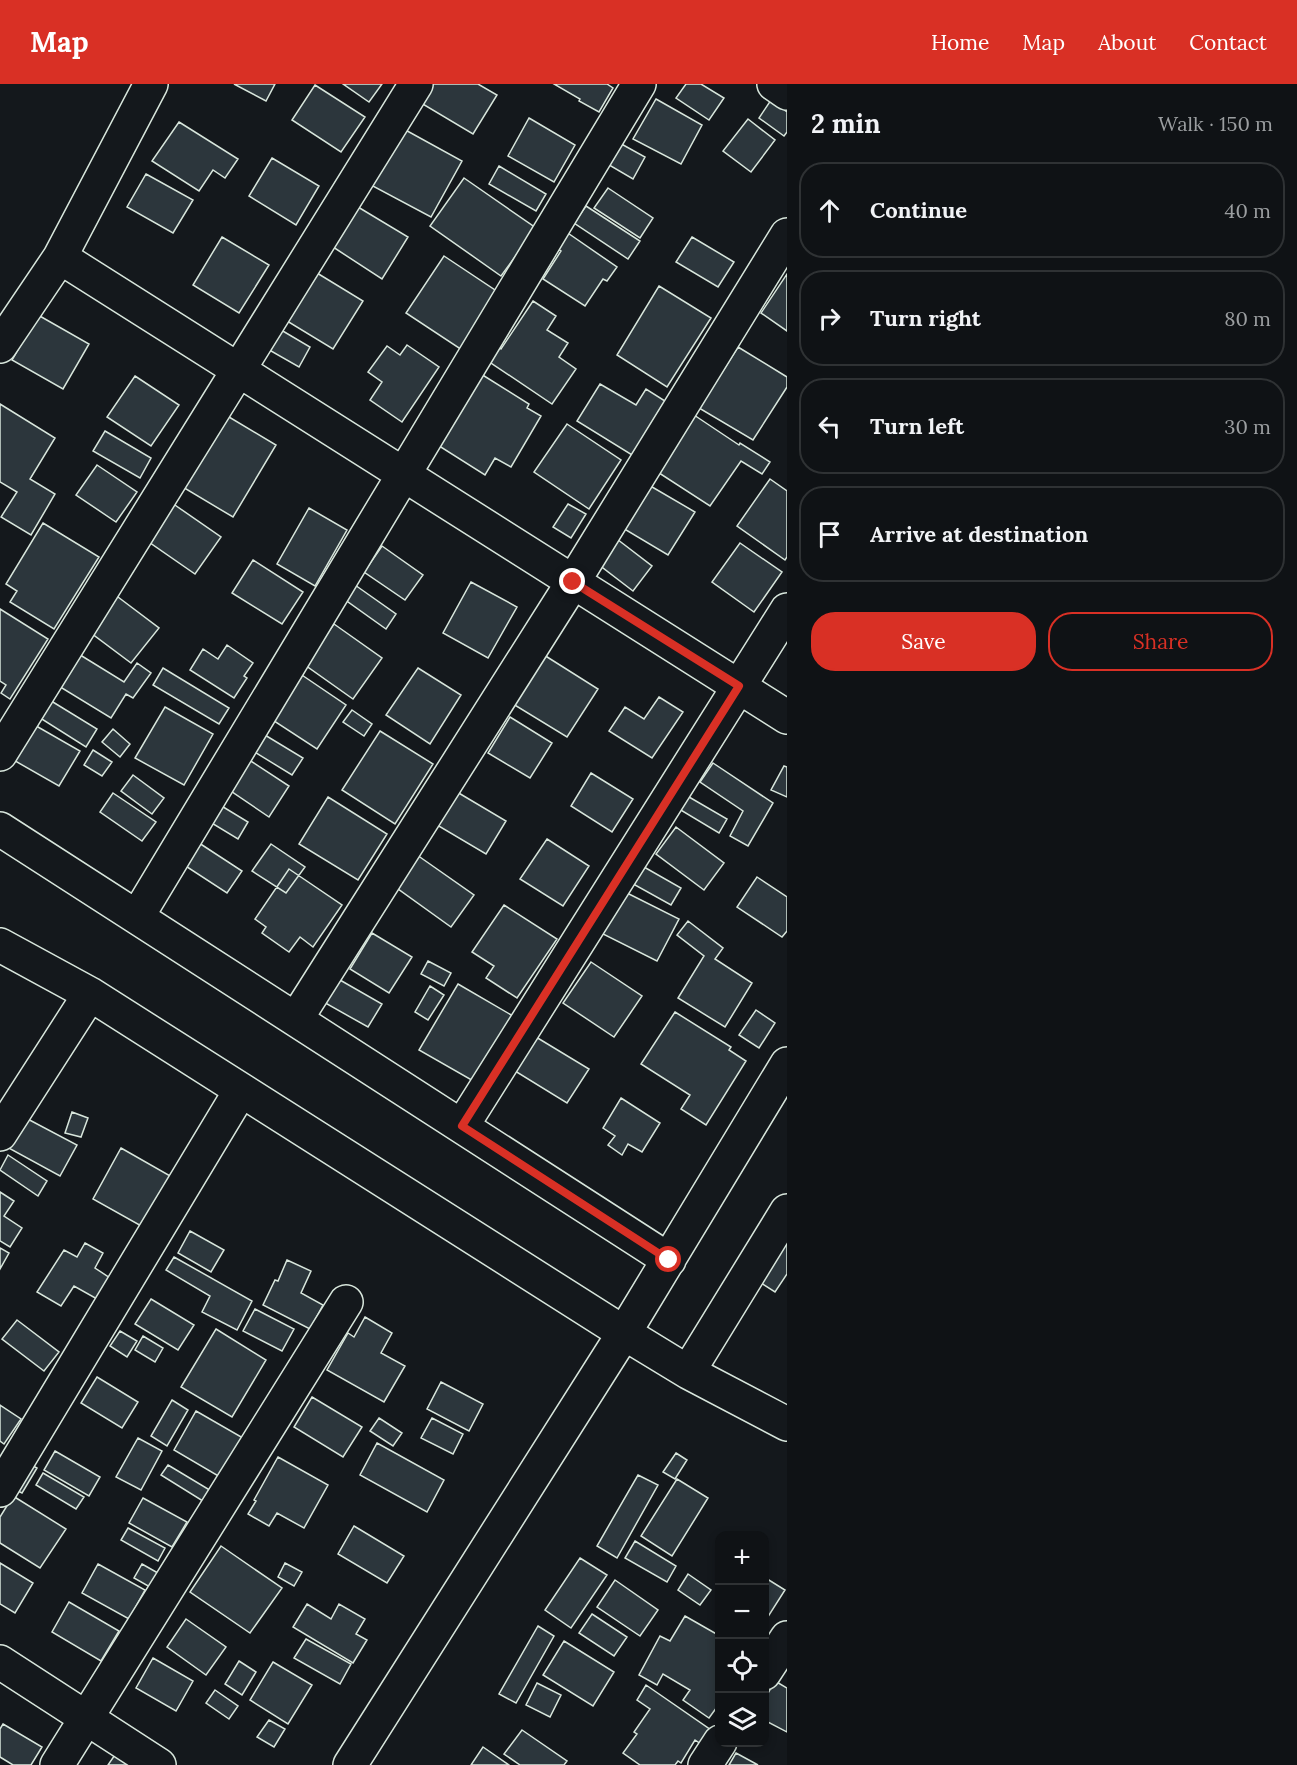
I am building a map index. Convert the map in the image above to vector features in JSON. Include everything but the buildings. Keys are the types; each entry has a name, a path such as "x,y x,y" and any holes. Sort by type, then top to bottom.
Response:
{"street":[{"path":"0,346 60,257 151,84"},
{"path":"0,754 416,84"},
{"path":"137,917 639,84"},
{"path":"774,84 787,93"},
{"path":"296,1019 573,582 787,235"},
{"path":"60,257 787,717"},
{"path":"462,1126 787,610"},
{"path":"0,829 669,1260"},
{"path":"0,945 90,994 688,1372 787,1424"},
{"path":"0,1134 90,994"},
{"path":"350,1765 624,1333 787,1064"},
{"path":"0,1490 241,1090"},
{"path":"688,1372 787,1211"},
{"path":"57,1765 346,1302"},
{"path":"769,1667 787,1638"},
{"path":"0,1662 159,1765"},
{"path":"705,1765 717,1747"}],"route":[{"path":"573,582 739,686 462,1126 669,1260"}]}
